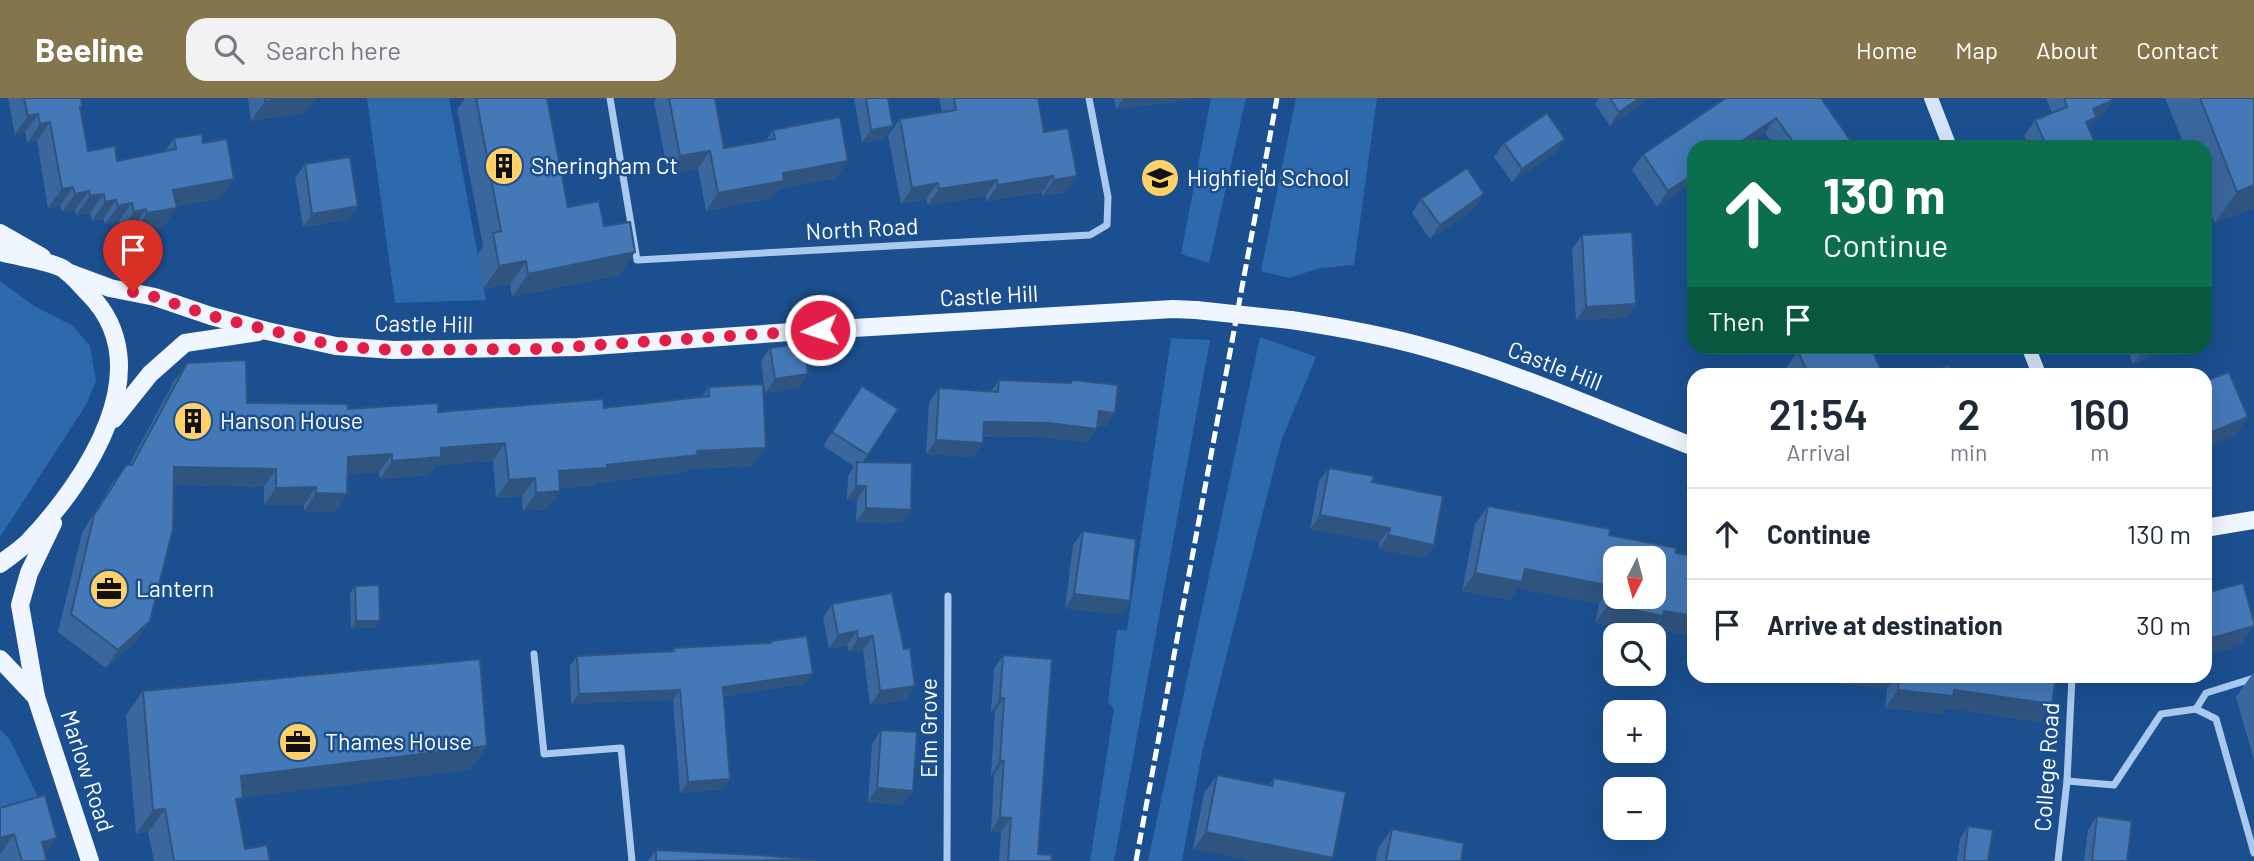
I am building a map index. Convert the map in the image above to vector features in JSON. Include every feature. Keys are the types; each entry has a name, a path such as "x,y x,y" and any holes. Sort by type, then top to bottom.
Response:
{"main road":[{"path":"0,233 63,269 100,305 117,336 120,372 116,397 105,430"},
{"path":"0,252 63,269"},
{"name":"Castle Hill","path":"63,269 110,288 155,297 267,331 336,346 393,350 538,349 1173,309 1291,320 1366,332 1496,369 1687,444"},
{"path":"0,564 27,542 66,498 105,430 150,374 185,343 267,331"},
{"name":"Marlow Road","path":"66,498 29,572 20,605 36,697 90,861"},
{"path":"2212,527 2254,520"},
{"name":"Marlow Road","path":"0,659 36,697"}],"street":[{"name":"North Road","path":"610,98 637,260 1090,235 1107,225 1108,197 1088,98"},
{"path":"1931,98 1947,140"},
{"name":"Elm Grove","path":"947,861 948,596"},
{"path":"534,654 544,754 621,748 632,861"},
{"path":"2196,709 2206,693 2254,678"},
{"name":"College Road","path":"2058,861 2067,781 2072,683"},
{"path":"2067,781 2114,785 2161,715 2196,709 2216,719 2254,853"}],"shaded area":[{"path":"367,98 449,98 486,300 395,303"},
{"path":"1211,98 1246,98 1209,263 1181,254"},
{"path":"1296,98 1377,98 1354,265 1320,268 1289,278 1261,271"},
{"path":"0,281 34,306 73,326 90,346 96,381 86,405 0,537"},
{"path":"1260,337 1316,357 1281,441 1202,752 1182,861 1148,861"},
{"path":"1171,338 1210,340 1114,861 1090,861 1114,709 1108,702 1117,630 1127,630"},
{"path":"0,729 10,740 42,805 0,817"}],"building":[{"path":"24,98 81,98 80,107 88,151 115,146 117,161 176,149 174,138 202,134 203,143 227,139 234,179 173,190 177,208 147,213 146,209 134,212 132,203 118,206 116,200 105,202 104,194 90,196 89,191 75,194 73,187 62,189 50,122 40,124 38,114 28,116"},
{"path":"265,98 287,98 265,101"},
{"name":"Sheringham Ct","path":"476,98 547,98 568,207 599,201 604,226 630,222 635,252 528,274 526,261 499,266 493,233 501,231"},
{"path":"669,98 715,98 724,148 775,139 773,130 840,117 848,161 783,173 784,181 718,193 710,151 680,156"},
{"path":"866,98 888,98 893,126 871,130"},
{"path":"954,98 1038,98 1044,132 1068,128 1077,176 1054,180 1053,176 998,185 997,180 939,189 938,183 912,188 900,119 956,110"},
{"path":"1610,98 1640,98 1619,112"},
{"path":"1726,98 1821,98 1850,140 1792,140 1776,118 1743,140 1687,140 1687,179 1668,191 1643,154"},
{"path":"2064,98 2113,100 2093,109 2097,117 2086,122 2094,140 2044,140 2035,120 2067,107"},
{"path":"2200,98 2254,98 2254,185 2237,192"},
{"path":"1547,113 1565,139 1522,169 1504,143"},
{"path":"350,157 358,206 312,214 305,164"},
{"path":"1467,168 1484,194 1440,225 1421,199"},
{"path":"1632,232 1636,304 1586,307 1582,235"},
{"path":"804,343 808,374 775,379 770,348"},
{"path":"1799,354 1874,354 1880,368 1805,368"},
{"path":"246,360 247,403 348,404 348,409 438,403 438,412 603,399 604,408 709,396 709,387 763,384 766,448 697,451 698,455 607,465 607,468 559,471 560,491 536,493 535,478 509,480 505,443 441,448 441,457 392,461 392,454 348,457 347,494 316,493 316,487 276,488 276,469 174,467 173,529 150,621 118,650 71,614 94,515 126,465 132,465 187,363"},
{"path":"2229,372 2248,417 2212,432 2212,378"},
{"path":"999,380 1071,383 1072,380 1118,385 1115,413 1099,411 1097,429 1048,423 984,422 983,443 936,440 939,388 998,392"},
{"path":"862,386 898,409 868,455 832,432"},
{"path":"857,462 912,463 911,510 866,508 866,486 856,486"},
{"path":"1329,468 1374,476 1372,482 1443,496 1434,545 1388,535 1390,528 1320,515"},
{"path":"1488,506 1610,529 1609,535 1666,546 1603,546 1603,584 1525,569 1522,582 1475,573"},
{"path":"1083,531 1136,539 1130,601 1074,594"},
{"path":"1666,546 1676,548 1676,553 1687,555 1687,615 1664,611 1663,616 1628,609 1666,609"},
{"path":"2243,583 2254,626 2212,638 2212,591"},
{"path":"379,585 380,621 356,621 355,586"},
{"path":"892,593 904,649 910,648 915,686 880,691 873,636 858,639 857,631 838,635 832,604"},
{"path":"807,636 813,674 723,687 730,779 688,782 680,690 579,694 577,656 771,643"},
{"path":"1003,655 1052,659 1038,854 1052,855 1051,861 1008,861 1011,818 1000,817 1004,761 1000,761 1004,698 1000,698"},
{"name":"Thames House","path":"480,659 487,746 241,776 243,798 236,799 245,849 267,845 270,861 174,861 165,809 153,810 143,691"},
{"path":"1898,683 2055,683 2052,704 1954,690 1953,696 1898,690"},
{"path":"881,730 917,732 913,791 877,788"},
{"path":"1217,775 1272,786 1274,778 1346,792 1333,858 1206,832"},
{"path":"45,795 57,838 42,842 47,861 22,861 14,834 0,838 0,808"},
{"path":"2097,816 2132,821 2127,861 2092,861"},
{"path":"1968,826 1993,830 1988,861 1964,861"},
{"path":"1392,829 1464,843 1461,861 1386,861"},
{"path":"656,850 758,855 816,860 656,861"}],"railway":[{"path":"1136,861 1277,98"}],"place":[{"name":"Sheringham Ct","path":"504,166"},
{"name":"Highfield School","path":"1160,178"},
{"name":"Hanson House","path":"193,421"},
{"name":"Lantern","path":"109,589"},
{"name":"Thames House","path":"298,742"}],"route":[{"path":"133,292 267,331 336,346 393,350 538,349 820,330"}]}
